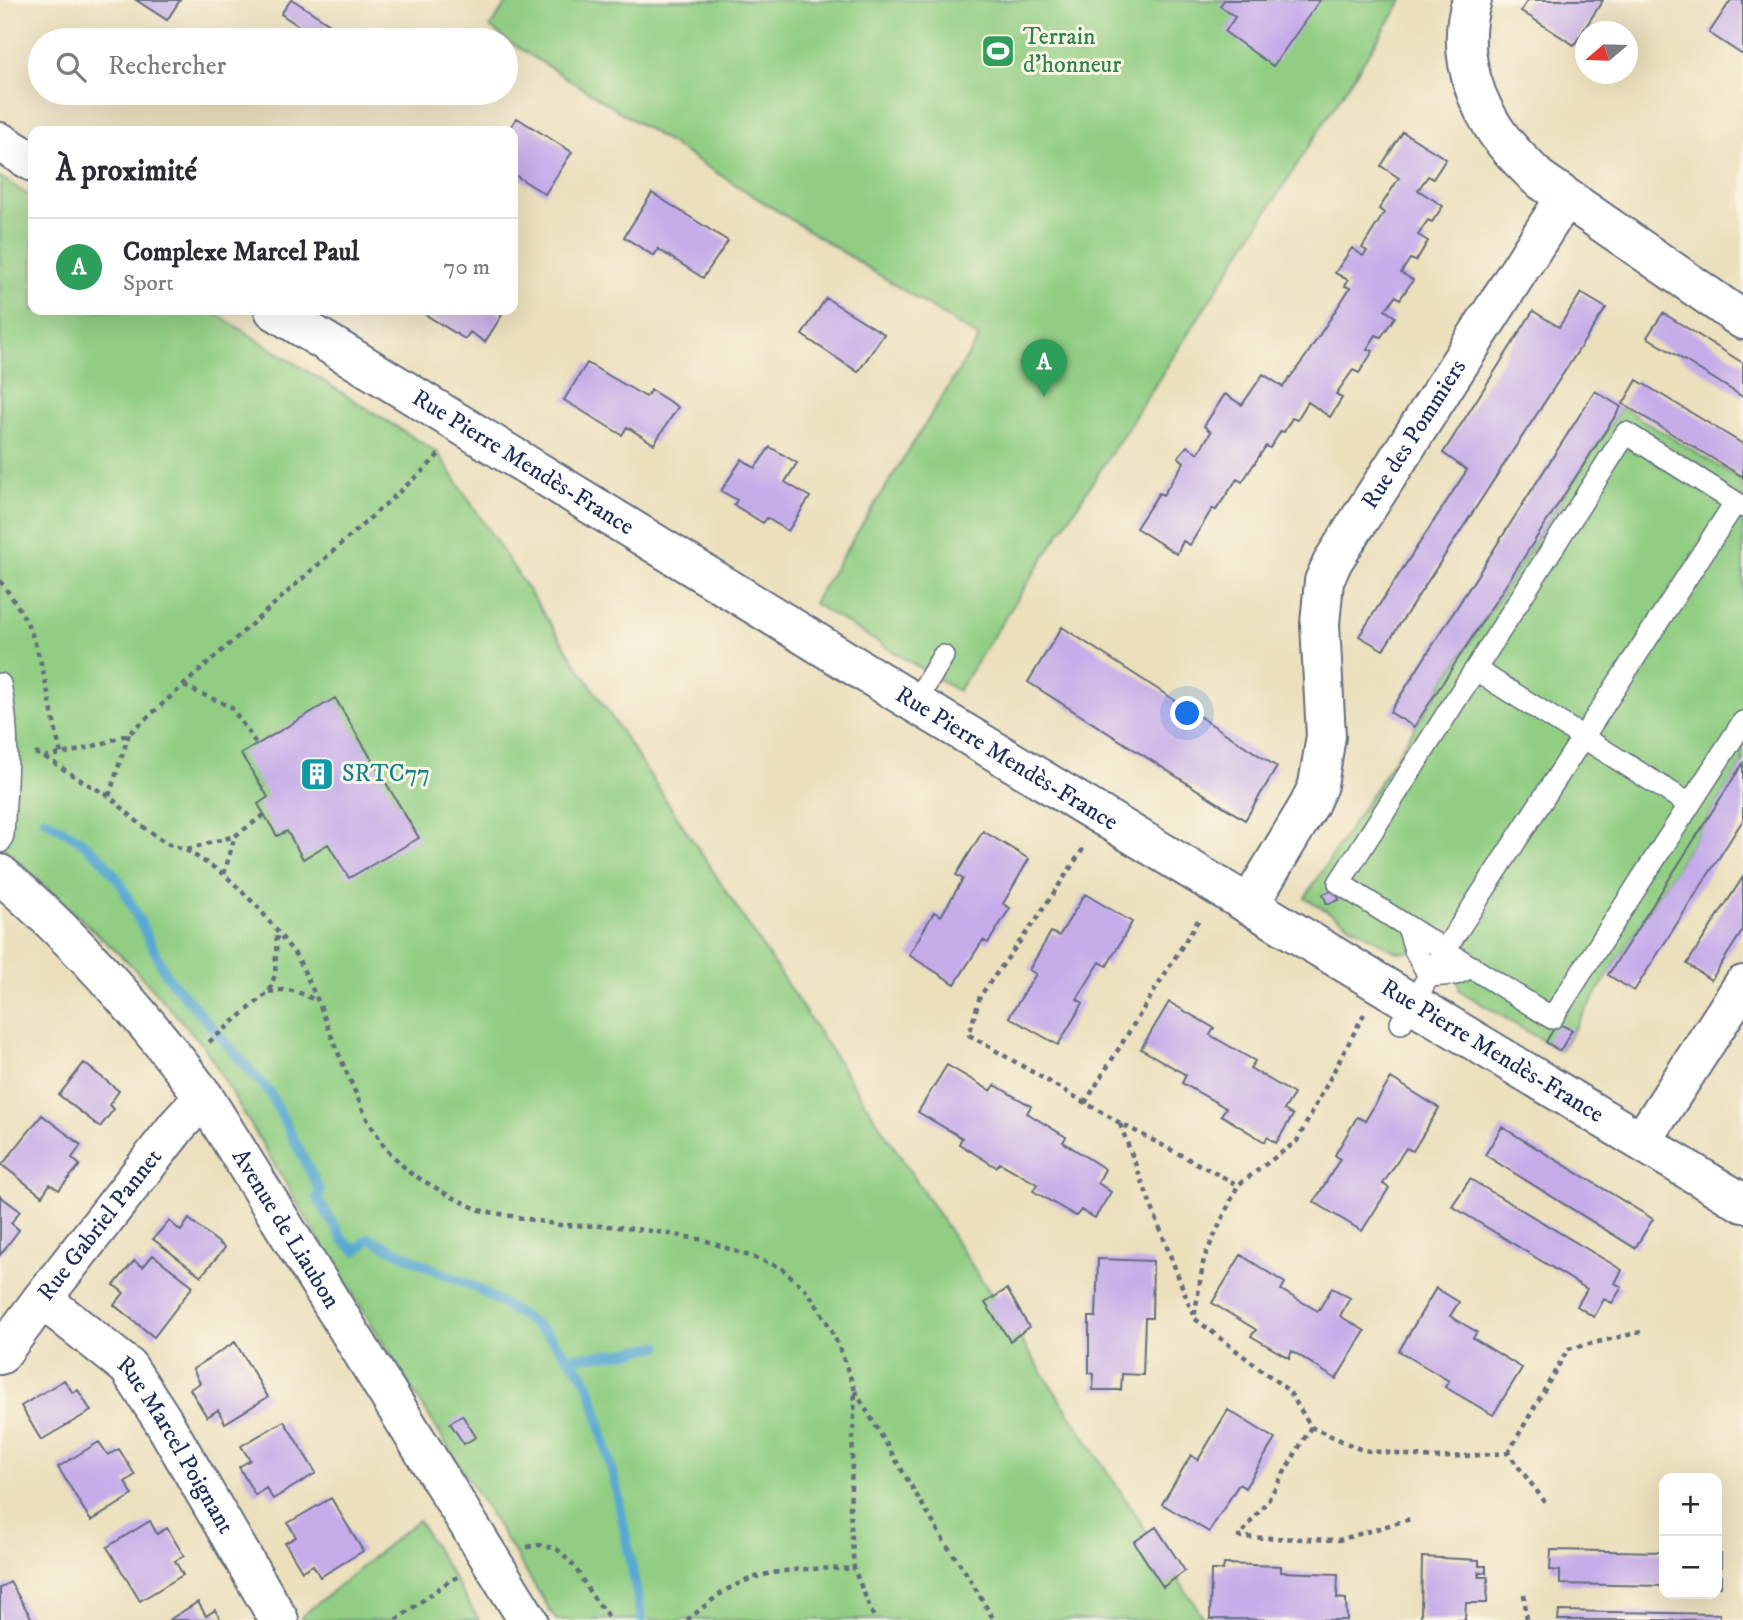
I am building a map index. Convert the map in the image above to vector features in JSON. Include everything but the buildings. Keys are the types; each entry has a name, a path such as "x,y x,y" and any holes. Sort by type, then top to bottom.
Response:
{"street":[{"path":"1472,0 1466,45 1469,73 1492,127 1514,155 1538,178 1565,198 1743,320"},
{"path":"0,142 28,159"},
{"name":"Rue des Pommiers","path":"1249,905 1309,805 1318,785 1326,736 1320,624 1324,581 1341,549 1565,198"},
{"name":"Rue Pierre Mendès-France","path":"282,315 915,703 1249,905 1414,1001 1743,1203"},
{"name":"Avenue de Liaubon","path":"0,874 30,900 111,982 169,1050 204,1097 528,1620"},
{"path":"1642,1141 1743,985"},
{"name":"Rue Gabriel Pannet","path":"0,1355 178,1125 204,1097"},
{"name":"Rue Marcel Poignant","path":"42,1299 128,1367 162,1419 279,1620"}],"lane":[{"path":"1414,1001 1445,949 1582,736 1739,505 1626,433 1339,883 1408,928 1445,949 1552,1018 1743,722"},
{"path":"915,703 943,656"},
{"path":"1476,670 1689,804"},
{"path":"0,684 5,706 8,756 3,835 0,842"},
{"path":"1408,928 1415,950 1414,1001"},
{"path":"1414,1001 1472,967"}],"path":[{"path":"45,757 129,734 442,451"},
{"path":"0,581 31,631 44,673 61,754"},
{"path":"184,686 231,707 257,745"},
{"path":"109,796 129,734"},
{"path":"7,743 45,757 109,796 166,843 186,850 224,874 258,907 298,958 367,1119 386,1149 410,1173 479,1210 560,1225 609,1226 704,1240 780,1267 808,1292 826,1320 855,1390 945,1543 995,1620"},
{"path":"186,850 235,836 264,815"},
{"path":"224,874 235,836"},
{"path":"1085,846 980,996 969,1035 1119,1123 1238,1185"},
{"path":"1085,1102 1200,918"},
{"path":"269,992 275,975 277,932"},
{"path":"214,1039 269,992 282,989 299,992 318,1001"},
{"path":"1194,1318 1204,1258 1238,1185 1297,1141 1369,1004"},
{"path":"1119,1123 1194,1318 1289,1391 1311,1427 1362,1450 1435,1458 1508,1453"},
{"path":"1508,1453 1568,1349 1645,1331"},
{"path":"855,1390 850,1510 854,1569 876,1620"},
{"path":"1311,1427 1268,1500 1239,1537 1339,1540 1410,1519"},
{"path":"1508,1453 1545,1502"},
{"path":"687,1620 726,1591 776,1571 854,1569"},
{"path":"1524,1594 1527,1620"}],"green space":[{"path":"509,0 1403,0 958,691 813,603 979,338 518,47 518,28 490,27"},
{"path":"0,177 28,195 28,315 218,315 438,453 1205,1620 556,1620 318,1238 204,1046 131,965 0,845"},
{"path":"1621,407 1743,481 1743,763 1560,1051 1460,991 1456,974 1439,959 1423,951 1396,952 1305,898"},
{"path":"418,1520 479,1620 302,1620 301,1617"}],"waterway":[{"path":"44,819 77,838 102,859 121,884 167,976 270,1093 320,1191 317,1198 344,1241 356,1251 369,1238 475,1287 546,1333 583,1374 592,1394 616,1486 642,1620"},
{"path":"570,1358 623,1353 659,1346"}],"place":[{"name":"Terrain d’honneur","path":"998,51"},
{"name":"Complexe Marcel Paul","path":"1044,397"},
{"name":"SRTC77","path":"317,774"}]}
